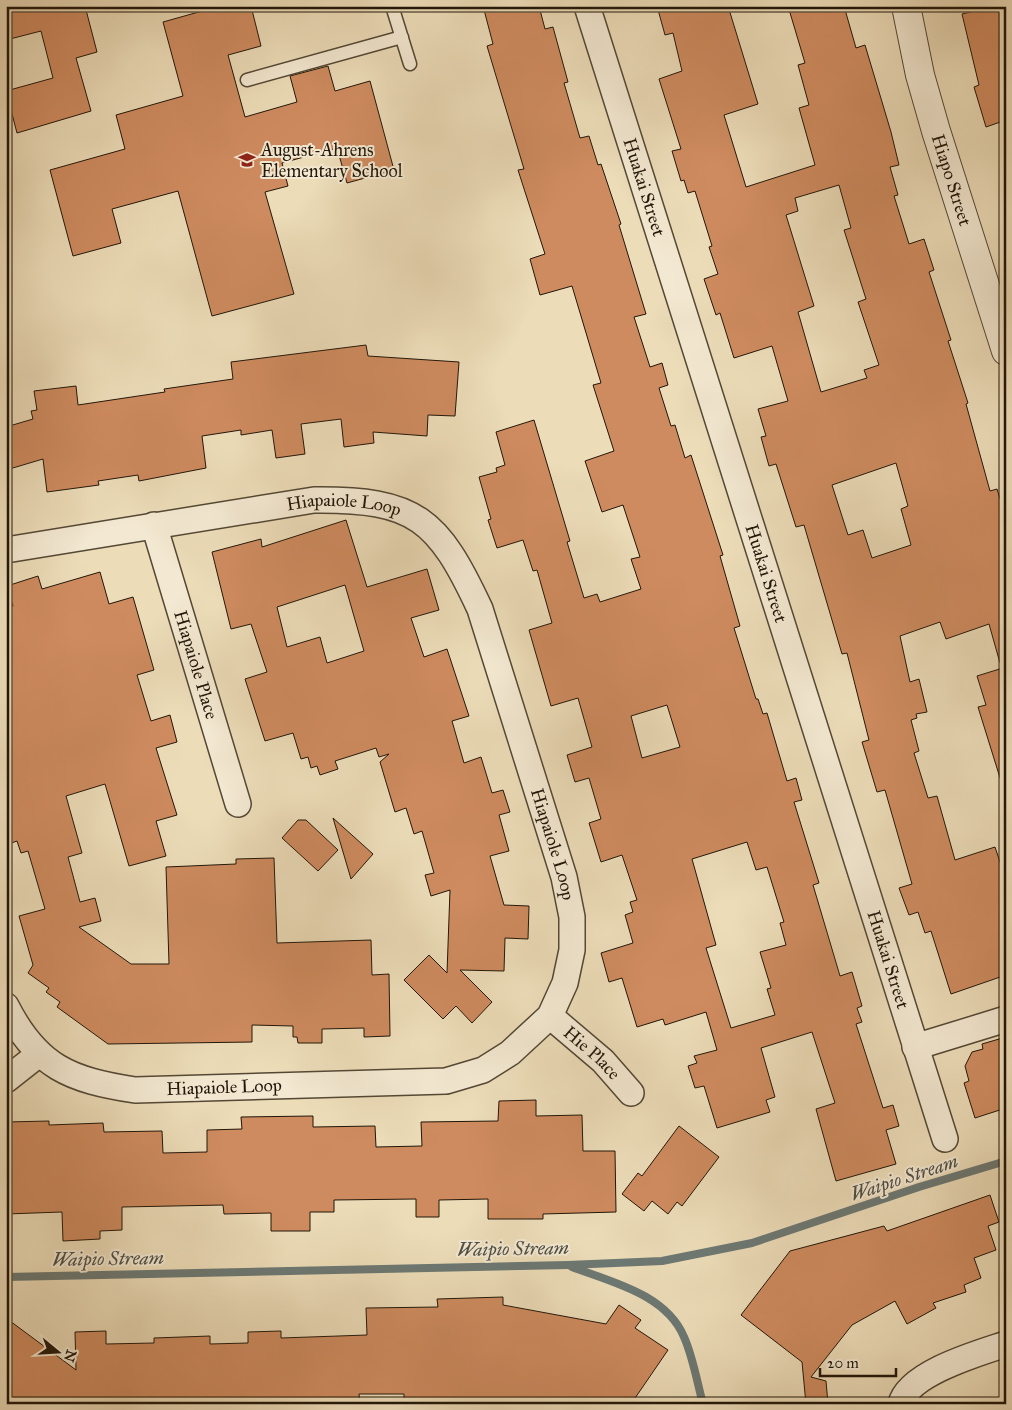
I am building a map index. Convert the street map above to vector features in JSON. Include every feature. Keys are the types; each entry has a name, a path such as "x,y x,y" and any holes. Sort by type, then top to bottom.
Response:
{"street":[{"name":"Huakai Street","path":"588,6 945,1139"},
{"name":"Hiapo Street","path":"906,6 920,75 936,131 1006,351"},
{"name":"Hiapaiole Loop","path":"6,550 314,500 351,499 384,505 417,516 442,540 460,567 480,609 564,878 572,917 572,950 565,983 550,1016 510,1053 483,1070 446,1081 135,1090 87,1081 64,1072 39,1054 16,1025 6,1006"},
{"name":"Hiapaiole Place","path":"154,525 238,804"},
{"name":"Hie Place","path":"550,1016 603,1061 631,1093"},
{"path":"915,1047 1006,1020"},
{"path":"6,1080 39,1054"},
{"path":"901,1404 919,1381 951,1362 1006,1344"}],"lane":[{"path":"392,6 410,64"},
{"path":"247,80 402,37"}],"building":[{"path":"6,6 85,6 97,52 76,58 91,111 17,133 6,91 53,78 41,31 6,40"},
{"path":"220,6 251,6 261,46 228,55 245,117 297,102 290,76 328,66 335,91 370,81 394,170 347,183 337,148 282,163 288,186 265,192 294,294 212,316 178,191 112,209 121,243 73,256 50,170 125,149 116,115 183,96 163,22"},
{"path":"483,6 539,6 545,29 553,27 568,82 564,83 580,138 589,136 598,165 601,164 621,224 619,225 646,314 634,317 650,367 662,363 668,385 659,388 671,426 675,425 685,458 691,455 723,555 720,556 740,626 734,628 756,699 758,699 763,714 767,713 787,781 796,778 802,800 794,802 819,883 813,885 840,976 852,972 862,1006 857,1008 862,1022 856,1024 883,1108 893,1105 899,1126 886,1130 896,1164 836,1181 816,1109 835,1103 812,1032 761,1048 775,1097 766,1100 770,1112 717,1128 704,1086 695,1088 688,1066 697,1063 694,1056 717,1050 706,1012 665,1025 663,1019 637,1027 622,978 609,982 601,953 633,943 625,915 633,912 630,902 637,900 622,855 601,862 589,823 601,819 589,778 575,782 567,755 592,747 578,698 551,706 529,630 552,623 537,570 533,571 523,540 497,548 488,520 491,519 479,477 497,472 496,468 505,465 496,432 534,420 570,541 567,542 584,598 597,594 600,602 641,589 631,559 640,557 623,505 602,512 585,461 614,451 593,385 601,383 572,286 540,295 530,259 545,254 518,170 524,169 487,46 493,44","holes":["667,705 680,747 642,758 631,716","747,842 756,870 767,867 784,922 780,923 786,945 760,952 771,988 767,989 775,1015 731,1028 706,948 716,945 692,859"]},
{"path":"657,6 728,6 758,104 724,115 746,187 815,165 799,108 809,105 798,65 805,63 788,6 844,6 856,48 865,45 891,132 899,165 890,167 898,195 894,196 909,244 924,239 934,270 929,272 951,340 948,341 968,403 966,404 990,491 997,489 1006,517 1006,662 1000,663 989,624 946,639 940,622 900,636 910,682 919,679 927,712 916,714 917,718 911,720 919,751 914,753 928,798 937,796 955,860 995,847 1006,880 1006,975 951,994 931,931 925,933 918,912 909,915 899,888 912,884 885,790 877,792 862,742 869,740 847,653 842,654 804,525 796,527 776,464 769,466 761,437 766,436 758,409 788,401 772,346 734,358 720,313 716,315 704,279 718,274 709,247 712,246 695,191 688,193 684,180 681,181 672,151 681,149 659,79 682,71 673,33 665,35","holes":["839,185 851,228 844,230 866,299 858,302 879,365 864,370 867,378 821,392 798,312 814,306 786,215 798,211 795,198","896,463 908,506 901,509 911,545 872,558 863,530 848,535 832,485"]},
{"path":"996,6 1006,6 1006,120 986,127 974,87 979,85 962,14"},
{"path":"366,345 368,356 459,362 455,416 428,415 427,436 373,432 374,443 344,447 341,419 301,424 305,454 276,458 272,430 241,435 241,430 202,436 206,468 139,481 138,475 98,481 99,485 47,492 43,459 6,470 6,427 33,419 31,411 37,410 34,391 76,386 78,405 165,392 164,389 233,379 231,362"},
{"path":"346,520 367,587 427,569 439,610 411,618 424,657 447,649 469,716 452,721 464,763 481,757 492,793 503,790 510,812 499,815 509,851 490,856 504,905 529,906 528,939 505,938 504,971 460,970 492,1002 472,1023 456,1006 443,1019 404,980 429,955 447,973 450,890 431,896 425,875 434,873 422,831 414,834 406,808 395,812 380,762 389,754 379,757 376,748 335,761 338,769 320,775 317,766 311,768 308,757 301,759 293,733 265,741 245,679 267,672 251,624 231,629 212,552 261,539 262,547","holes":["345,585 364,651 327,663 320,637 287,647 277,607"]},
{"path":"100,572 109,604 133,597 154,670 137,675 151,721 170,715 177,742 156,748 177,815 156,821 166,856 129,866 105,784 66,796 82,853 68,857 80,902 95,898 101,921 79,927 131,964 169,964 166,867 236,864 236,859 274,858 277,943 371,940 372,975 389,974 390,1036 364,1037 364,1028 322,1029 322,1043 298,1043 297,1037 293,1037 293,1026 252,1025 252,1042 108,1044 57,1007 60,1002 46,992 49,988 28,973 33,965 19,916 45,909 28,851 21,853 17,841 6,845 6,608 13,606 7,586 38,576 42,589"},
{"path":"1006,667 1006,781 1001,781 978,707 986,705 977,676"},
{"path":"333,818 373,854 351,879"},
{"path":"298,820 306,820 338,850 318,871 282,838"},
{"path":"1006,1037 1006,1108 975,1118 964,1083 969,1081 965,1066 972,1052 983,1049 982,1044"},
{"path":"536,1100 536,1116 582,1115 583,1151 615,1151 616,1212 543,1214 543,1219 488,1219 488,1199 439,1200 439,1217 416,1217 416,1199 334,1200 334,1212 310,1212 310,1231 271,1231 271,1213 224,1214 223,1205 122,1207 122,1230 100,1231 100,1239 63,1241 62,1212 6,1214 6,1122 49,1121 49,1125 103,1123 104,1132 162,1131 163,1153 207,1152 207,1130 242,1129 241,1117 313,1116 313,1127 375,1126 376,1147 422,1146 421,1122 498,1121 499,1101"},
{"path":"679,1126 719,1157 682,1206 677,1202 668,1214 652,1201 644,1211 622,1194 638,1173 642,1176"},
{"path":"990,1195 999,1222 988,1226 996,1250 974,1258 981,1278 964,1285 966,1292 933,1303 936,1308 907,1324 895,1301 852,1325 811,1377 826,1381 828,1404 806,1404 802,1362 741,1315 790,1251 884,1226 887,1231"},
{"path":"503,1297 503,1305 606,1324 619,1305 641,1320 635,1328 668,1350 631,1404 404,1404 404,1394 359,1394 360,1404 333,1404 333,1400 282,1404 6,1404 6,1318 76,1370 75,1332 106,1331 106,1344 154,1343 154,1338 210,1336 210,1344 248,1343 248,1332 281,1331 281,1338 367,1335 366,1308 438,1307 437,1299"}],"waterway":[{"name":"Waipio Stream","path":"6,1277 568,1265 662,1261 752,1243 919,1187 1006,1161"},
{"path":"572,1267 620,1284 636,1292 651,1300 676,1322 687,1345 703,1404"}],"place":[{"name":"August-Ahrens Elementary School","path":"247,160"}]}
